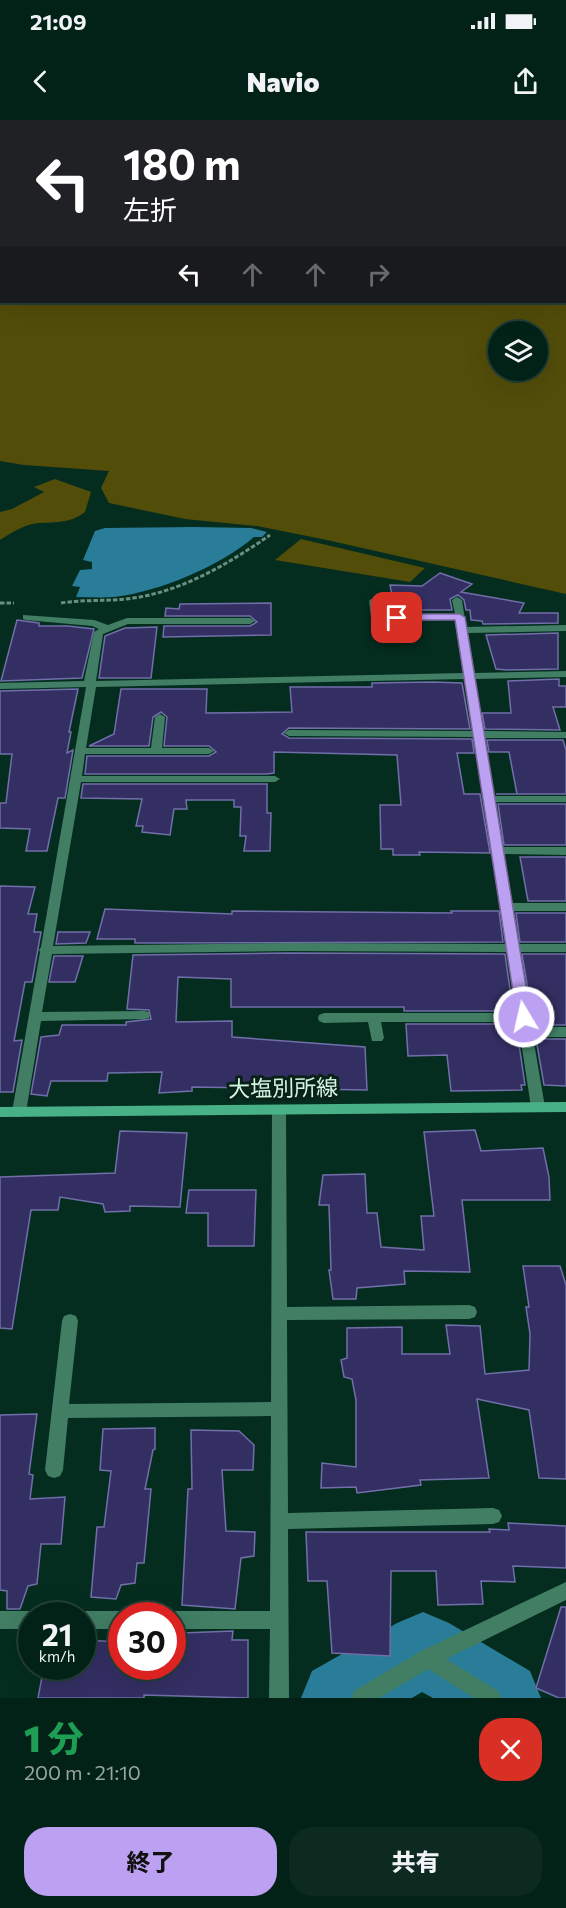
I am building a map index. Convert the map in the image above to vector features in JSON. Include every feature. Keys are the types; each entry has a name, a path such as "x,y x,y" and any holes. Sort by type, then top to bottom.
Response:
{"main road":[{"name":"大塩別所線","path":"0,1112 566,1107"}],"street":[{"path":"457,600 538,1107"},
{"path":"374,601 376,618 460,617"},
{"path":"26,617 94,623 106,628"},
{"path":"19,1112 33,1017 99,632 127,621 250,621"},
{"path":"462,630 566,628"},
{"path":"0,686 566,674"},
{"path":"156,751 160,717"},
{"path":"289,733 566,735"},
{"path":"80,751 209,751"},
{"path":"75,779 275,779"},
{"path":"489,799 566,799"},
{"path":"497,850 566,850"},
{"path":"507,907 566,907"},
{"path":"45,950 280,947 566,948"},
{"path":"33,1017 144,1015"},
{"path":"324,1018 524,1017"},
{"path":"374,1018 377,1038"},
{"path":"526,1032 566,1032"},
{"path":"279,1110 279,1698"},
{"path":"279,1314 469,1312"},
{"path":"54,1470 70,1321"},
{"path":"60,1411 279,1409"},
{"path":"279,1521 493,1516"},
{"path":"361,1698 428,1658 566,1591"},
{"path":"0,1620 18,1620"},
{"path":"186,1620 280,1620"},
{"path":"428,1658 491,1698"}],"path":[{"path":"75,600 123,600 152,594 201,576 270,535"}],"shaded area":[{"path":"0,303 566,303 566,594 257,526 185,519 109,503 101,488 109,471 0,461"},
{"path":"55,479 91,492 85,512 69,520 35,523 0,540 0,512 12,509 44,492 34,487"},
{"path":"301,539 425,568 410,582 275,560"}],"water":[{"path":"105,528 251,528 267,532 262,537 254,537 207,567 150,590 114,597 76,597 80,587 72,586 80,570 92,569 92,562 83,560 95,531"}],"building":[{"path":"440,573 472,584 461,592 524,603 519,613 558,613 558,623 483,624 482,621 471,620 470,610 466,610 464,600 458,595 450,599 452,610 395,610 390,585 422,586"},
{"path":"271,603 271,635 163,637 164,626 250,626 257,622 250,616 165,616 166,608 179,609 180,604"},
{"path":"17,620 39,623 39,626 94,629 82,678 1,681"},
{"path":"157,627 151,678 99,678 105,636 125,628"},
{"path":"558,633 558,669 496,669 486,635"},
{"path":"559,679 559,686 566,686 566,707 553,707 560,730 485,729 482,713 511,713 508,681"},
{"path":"372,683 462,683 470,729 289,728 282,734 289,738 472,739 474,753 457,753 464,794 480,794 490,853 419,852 420,855 393,855 393,849 381,849 380,805 401,805 397,755 274,752 274,773 267,774 85,774 87,756 209,756 216,752 209,746 164,746 167,717 161,712 153,717 149,746 89,746 114,734 121,689 207,689 206,713 292,712 290,687 372,687"},
{"path":"78,689 69,732 71,732 67,753 73,750 65,798 58,798 47,851 26,851 30,829 0,828 0,803 6,803 12,754 0,754 0,691"},
{"path":"487,740 563,740 566,750 566,794 517,794 509,752 489,752"},
{"path":"83,784 267,784 267,813 271,813 270,851 244,851 246,836 240,836 241,807 234,807 234,800 186,800 187,809 174,809 170,835 142,832 143,826 136,826 142,799 81,798"},
{"path":"498,804 566,804 566,845 504,845"},
{"path":"520,857 566,857 566,901 528,901"},
{"path":"0,886 35,887 28,914 37,914 34,932 41,932 32,982 25,982 14,1041 22,1040 13,1092 0,1092"},
{"path":"105,909 232,914 232,911 452,913 451,911 499,911 503,942 135,943 135,939 97,939"},
{"path":"516,913 566,913 566,942 520,942"},
{"path":"58,932 90,932 86,943 56,944"},
{"path":"505,954 513,1011 404,1011 404,1007 231,1007 231,979 178,977 176,1022 232,1021 232,1037 365,1047 367,1090 192,1087 192,1091 159,1093 162,1072 108,1073 107,1081 51,1081 47,1096 31,1094 41,1037 59,1035 62,1025 126,1025 126,1022 151,1019 149,1010 127,1009 133,955"},
{"path":"522,954 566,954 566,1025 534,1025"},
{"path":"54,956 83,956 75,982 49,982"},
{"path":"406,1024 516,1024 525,1085 521,1085 522,1090 451,1091 447,1055 408,1056"},
{"path":"536,1039 566,1039 566,1086 544,1085"},
{"path":"475,1130 481,1151 543,1148 549,1177 550,1200 462,1200 470,1272 404,1271 405,1284 357,1288 356,1299 333,1299 329,1270 331,1270 329,1205 319,1205 323,1175 365,1174 367,1213 377,1213 381,1247 424,1250 421,1216 434,1216 424,1132"},
{"path":"120,1131 187,1133 180,1207 130,1206 130,1211 105,1212 103,1204 60,1197 58,1210 31,1210 12,1329 0,1328 0,1177 115,1173"},
{"path":"189,1190 256,1190 254,1246 208,1246 208,1213 186,1213"},
{"path":"523,1266 560,1266 566,1285 566,1479 539,1478 529,1410 477,1399 489,1478 420,1480 421,1485 357,1493 356,1487 321,1488 322,1463 356,1467 356,1400 352,1379 344,1377 341,1360 347,1358 347,1328 402,1327 402,1354 450,1354 446,1325 480,1326 485,1374 529,1370 530,1334 526,1307 529,1307"},
{"path":"37,1414 29,1474 33,1475 30,1499 65,1497 61,1544 41,1544 37,1584 28,1586 22,1602 18,1602 18,1609 7,1609 7,1591 0,1590 0,1415"},
{"path":"155,1428 155,1449 145,1489 151,1489 144,1563 137,1563 135,1583 121,1585 116,1599 91,1597 97,1527 104,1527 111,1471 100,1470 103,1429"},
{"path":"191,1430 239,1431 254,1445 253,1470 222,1470 226,1531 255,1532 254,1556 241,1558 235,1609 186,1605 186,1602 182,1602 188,1489 192,1489"},
{"path":"508,1523 566,1526 566,1568 513,1566 515,1582 481,1581 483,1604 438,1605 436,1571 391,1571 390,1656 332,1653 327,1581 308,1581 306,1532 490,1532 489,1529 509,1530"},
{"path":"561,1607 566,1607 566,1698 559,1698 536,1688"},
{"path":"233,1631 232,1640 248,1640 248,1698 144,1695 144,1698 38,1698 41,1680 96,1680 96,1641 108,1641 108,1680 186,1680 186,1633"}],"waterway":[{"path":"339,1698 423,1649 503,1698"}],"route":[{"path":"397,618 460,617 524,1017"}]}
